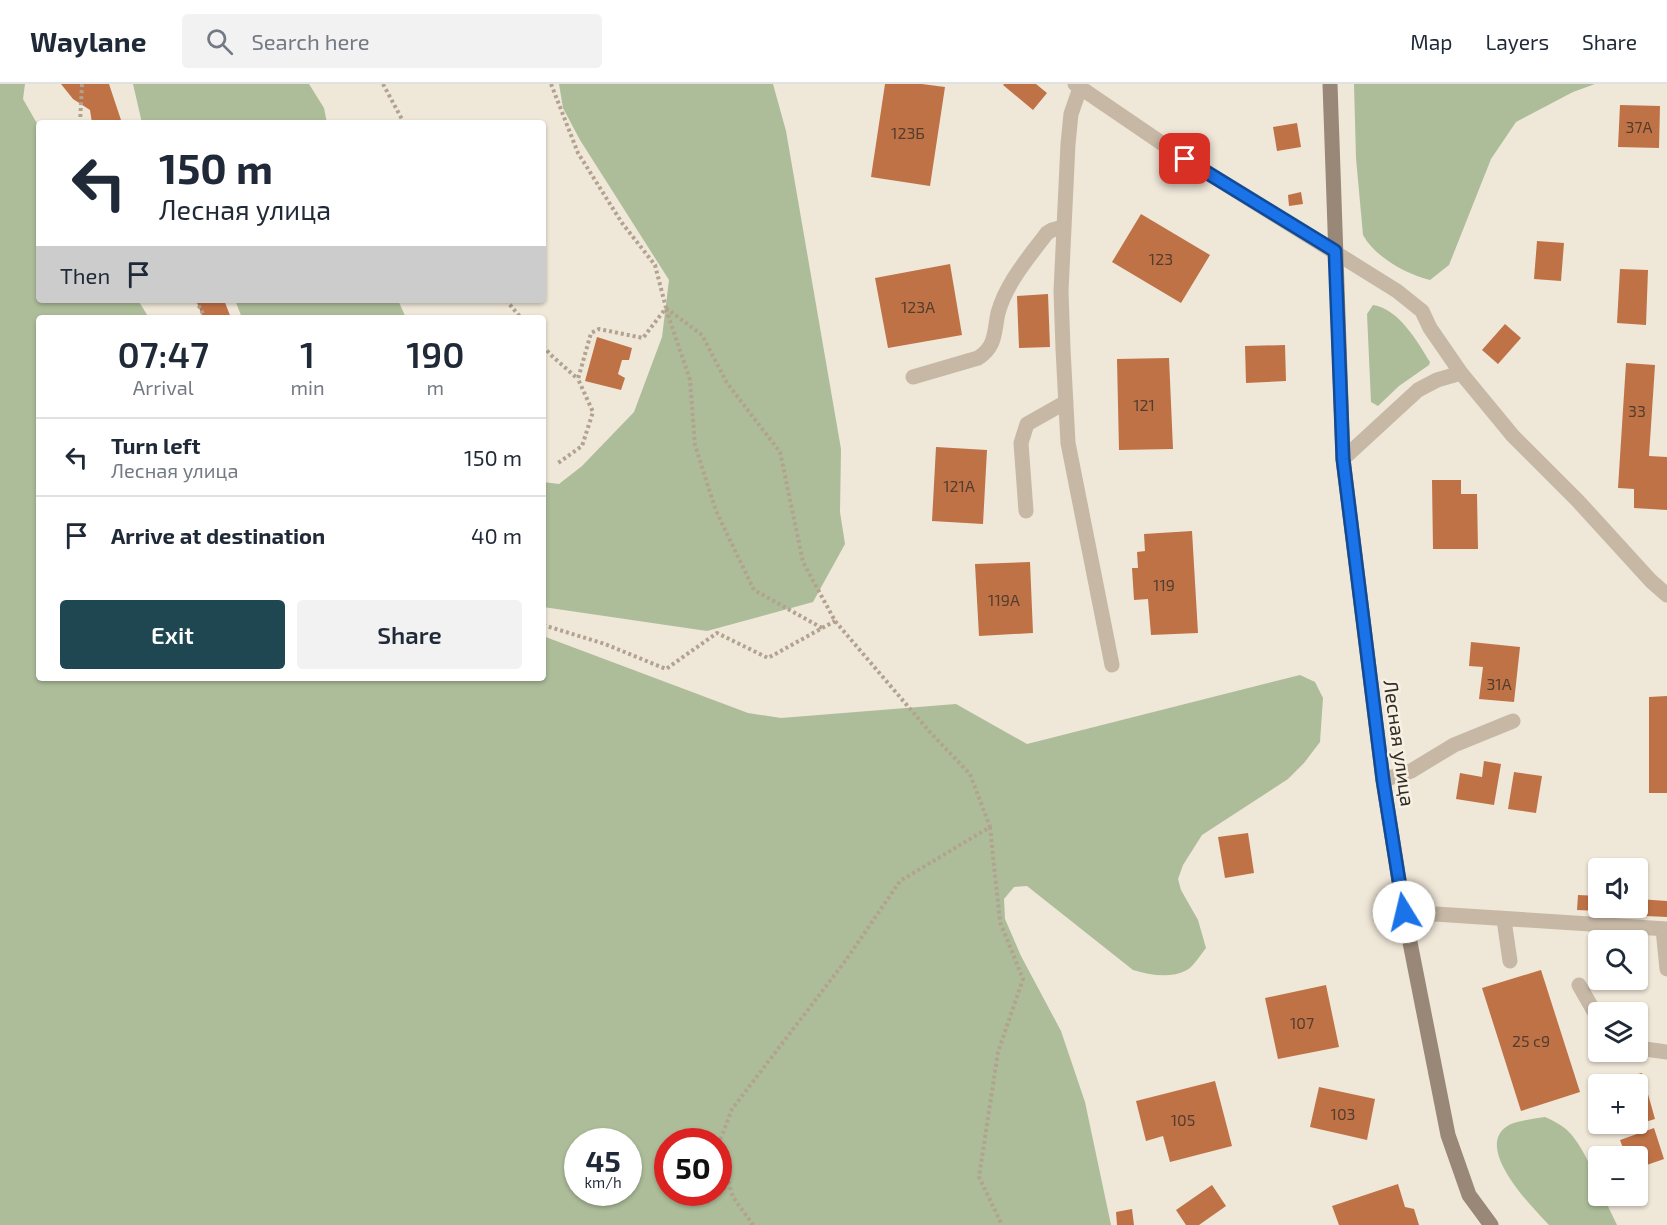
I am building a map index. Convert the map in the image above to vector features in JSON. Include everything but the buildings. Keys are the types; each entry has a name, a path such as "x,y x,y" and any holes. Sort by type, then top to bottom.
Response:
{"main road":[{"name":"Лесная улица","path":"1329,84 1343,459 1383,780 1404,912 1448,1135 1469,1195 1491,1225"}],"lane":[{"path":"1112,665 1068,443 1061,291 1071,114 1078,86 1185,159 1397,291 1422,311 1430,328 1461,373 1513,436 1667,595"},
{"path":"913,377 978,358 987,352 994,338 998,314 1019,271 1047,234 1063,227"},
{"path":"1343,459 1418,390 1437,380 1461,373"},
{"path":"1026,511 1022,443 1027,424 1066,402"},
{"path":"1383,780 1411,771 1454,745 1513,721"},
{"path":"1404,912 1665,929 1667,969"},
{"path":"1504,920 1510,961"},
{"path":"1579,985 1589,1002"},
{"path":"1648,1049 1667,1052"}],"path":[{"path":"80,120 82,84"},
{"path":"383,84 402,120"},
{"path":"550,84 578,153 622,223 655,265 666,308 690,380 695,445 716,511 754,590 822,628"},
{"path":"508,303 518,315"},
{"path":"578,379 591,333 599,329 644,338 666,308"},
{"path":"666,308 702,335 727,383 780,452 803,562 835,621 929,731 970,774 990,827 1000,922 1023,979 998,1052 979,1177 1002,1225"},
{"path":"546,349 578,379 593,412 582,446 558,463"},
{"path":"546,626 605,644 666,669 717,633 768,658 835,621"},
{"path":"725,1128 732,1109 846,960 900,881 990,827"},
{"path":"732,1194 753,1225"}],"green space":[{"path":"0,84 25,84 23,99 36,122 36,303 140,303 147,315 36,315 36,681 546,681 546,637 748,713 781,718 956,704 1027,744 1300,675 1315,682 1323,698 1320,742 1288,779 1202,835 1183,865 1178,879 1181,890 1198,920 1206,948 1187,970 1174,974 1153,975 1133,970 1027,886 1014,887 1004,899 1005,919 1021,956 1061,1031 1085,1102 1111,1225 0,1225"},
{"path":"133,84 309,84 324,108 326,120 141,120"},
{"path":"559,84 773,84 786,131 841,449 840,512 845,544 813,602 707,631 546,607 546,482 559,484 582,466 634,412 662,337 669,280 580,140 563,108"},
{"path":"1354,84 1595,84 1573,92 1516,122 1491,159 1449,265 1430,280 1411,274 1392,264 1368,243 1363,235 1356,158"},
{"path":"236,303 399,303 405,315 241,315"},
{"path":"1373,305 1399,319 1430,362 1378,406 1371,402 1367,314"},
{"path":"1545,1117 1558,1123 1574,1137 1588,1162 1588,1206 1608,1206 1617,1225 1549,1225 1519,1191 1501,1161 1497,1147 1499,1135 1509,1125"}],"route":[{"path":"1185,159 1335,251 1343,459 1383,780 1404,912"}]}
